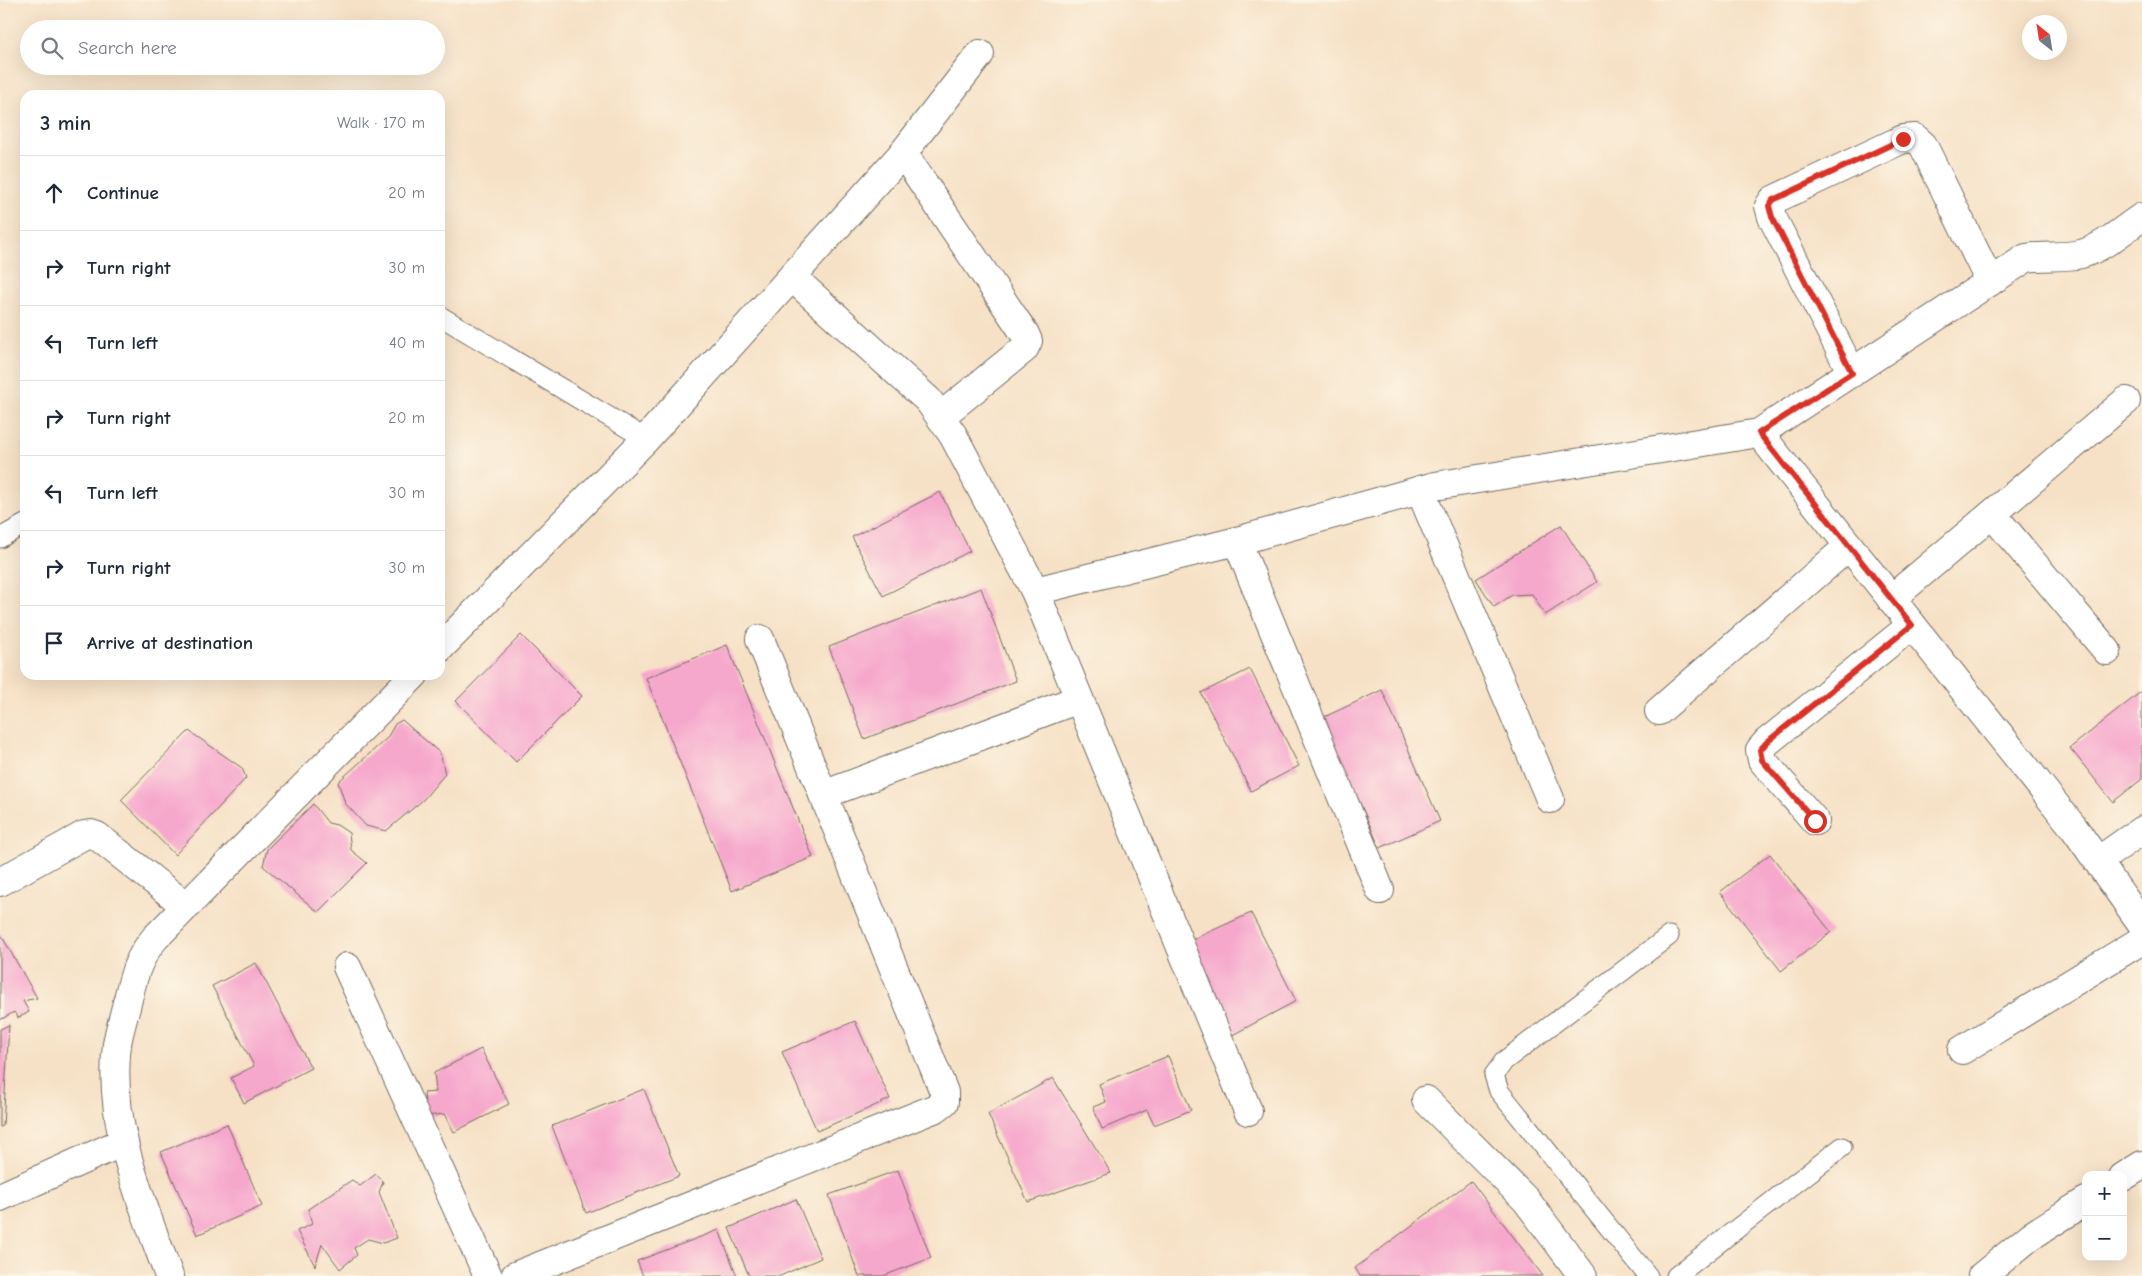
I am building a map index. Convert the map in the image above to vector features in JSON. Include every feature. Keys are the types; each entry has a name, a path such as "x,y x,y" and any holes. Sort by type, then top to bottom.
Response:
{"street":[{"path":"445,643 646,439 903,153 980,54"},
{"path":"1852,373 1772,217 1769,206 1773,200 1903,139 1915,138 1923,145 1990,282"},
{"path":"903,153 1025,334 1028,342 1024,349 941,416"},
{"path":"1035,591 1237,541 1420,490 1456,482 1759,433 2026,258 2041,255 2080,254 2091,250 2142,217"},
{"path":"792,278 928,400 953,435 1035,591 1248,1111"},
{"path":"1891,599 2126,401"},
{"path":"1759,433 2098,861 2142,924"},
{"path":"1420,490 1550,799"},
{"path":"1992,514 2107,651"},
{"path":"1237,541 1380,890"},
{"path":"1658,711 1849,546"},
{"path":"1815,821 1762,760 1760,750 1767,742 1912,625"},
{"path":"515,1276 936,1108 944,1102 944,1092 760,638"},
{"path":"169,1276 122,1142 120,1130 116,1067 118,1043 135,968 142,953 155,938 409,680"},
{"path":"823,795 1079,700"},
{"path":"2098,861 2142,830"},
{"path":"0,882 84,835 90,834 97,836 186,906"},
{"path":"1962,1050 2142,940"},
{"path":"347,967 488,1276"},
{"path":"1426,1100 1526,1200 1583,1276"},
{"path":"0,1197 122,1142"},
{"path":"2127,1174 2142,1165"},
{"path":"1982,1276 2032,1236 2082,1204"}],"lane":[{"path":"445,319 646,439"},
{"path":"0,538 20,527"},
{"path":"1648,1276 1499,1091 1494,1075 1504,1061 1669,936"},
{"path":"1676,1276 1842,1147"}],"building":[{"path":"940,492 970,551 883,596 852,537"},
{"path":"1561,525 1597,582 1545,615 1532,594 1512,595 1494,607 1476,579"},
{"path":"981,588 1016,681 864,739 829,647"},
{"path":"521,635 582,696 516,762 456,701"},
{"path":"727,645 813,857 732,891 646,678"},
{"path":"1250,669 1299,766 1251,791 1201,693"},
{"path":"1382,690 1440,821 1380,848 1322,718"},
{"path":"2142,691 2142,779 2113,802 2070,748"},
{"path":"402,720 440,753 445,774 423,800 386,831 366,826 345,803 338,782 387,738 395,724"},
{"path":"189,731 242,768 246,778 175,855 121,800"},
{"path":"313,804 328,823 337,825 349,833 351,850 367,863 318,912 263,866 267,849"},
{"path":"1770,854 1831,932 1781,971 1720,892"},
{"path":"1251,913 1296,1001 1225,1039 1187,942"},
{"path":"0,933 37,998 23,1001 29,1012 18,1018 14,1012 0,1020"},
{"path":"256,963 311,1068 244,1103 231,1078 254,1066 212,986"},
{"path":"855,1021 890,1099 817,1131 782,1052"},
{"path":"9,1025 3,1126 0,1127 0,1029"},
{"path":"481,1049 509,1104 454,1132 445,1114 426,1116 424,1093 436,1092 434,1073"},
{"path":"1168,1056 1191,1110 1154,1125 1147,1110 1102,1129 1093,1107 1106,1102 1099,1084"},
{"path":"1053,1078 1111,1173 1028,1202 988,1114"},
{"path":"644,1089 679,1176 586,1213 552,1126"},
{"path":"227,1124 262,1206 197,1235 161,1152"},
{"path":"898,1170 931,1258 883,1276 859,1276 829,1195"},
{"path":"376,1174 383,1182 379,1192 397,1238 383,1243 368,1239 354,1248 357,1255 340,1269 322,1244 315,1266 297,1231 312,1224 308,1209 352,1180 360,1186"},
{"path":"1471,1181 1543,1276 1360,1276 1355,1268"},
{"path":"796,1199 821,1258 780,1276 749,1276 729,1228"},
{"path":"719,1230 737,1276 643,1276 637,1261"}],"route":[{"path":"1815,821 1762,760 1760,750 1767,742 1912,625 1759,433 1776,424 1852,373 1772,217 1769,206 1773,200 1903,139"}]}
